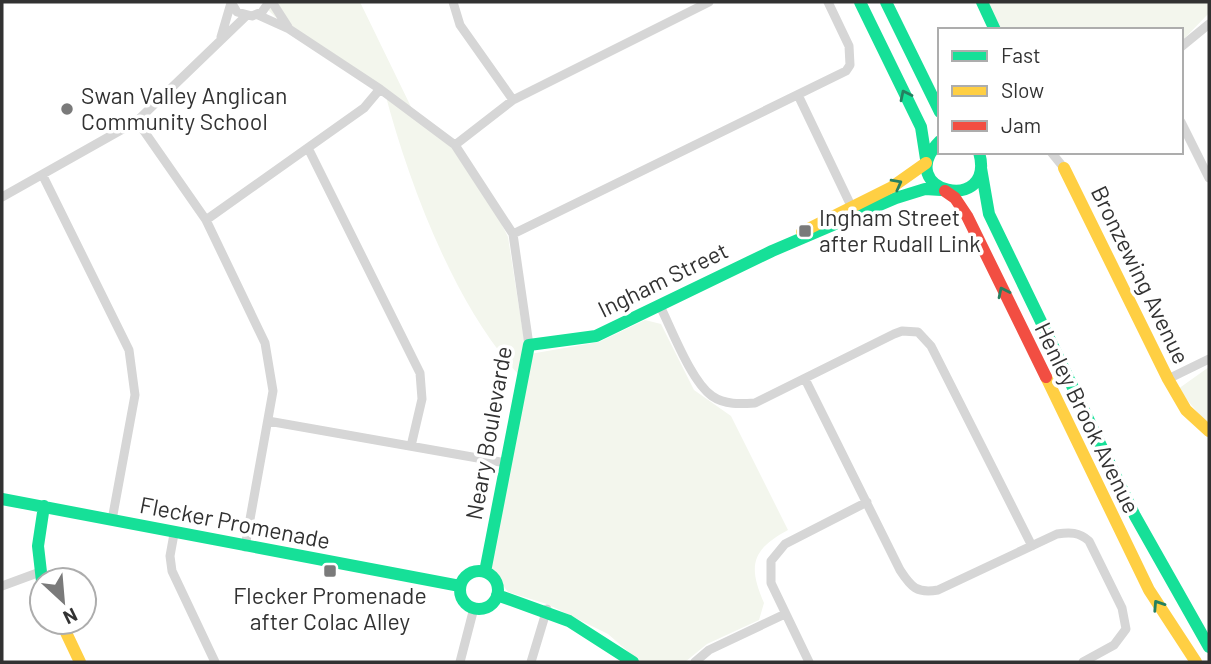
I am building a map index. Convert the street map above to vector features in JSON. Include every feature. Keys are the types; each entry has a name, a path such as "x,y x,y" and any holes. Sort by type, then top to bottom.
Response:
{"street":[{"path":"231,2 237,12 246,16 258,15 270,2"},
{"path":"220,39 231,2"},
{"name":"Neary Boulevarde","path":"270,2 289,29"},
{"path":"453,2 460,25 513,100"},
{"path":"455,145 513,100 709,2"},
{"path":"513,234 840,74 850,65 849,46 828,2"},
{"path":"860,2 921,127 926,161"},
{"path":"886,2 938,108"},
{"path":"982,2 994,28"},
{"name":"Neary Boulevarde","path":"258,15 289,29 380,89 455,145 513,234 529,345 485,572"},
{"path":"2,197 137,121 246,16"},
{"path":"1183,45 1209,24"},
{"path":"206,220 364,108 380,89"},
{"path":"798,95 854,211"},
{"path":"137,121 206,220 265,343 273,391 245,547"},
{"path":"1183,126 1209,178"},
{"name":"Ingham Street","path":"529,345 596,336 854,211 926,161 930,150 938,143"},
{"path":"308,148 420,373 422,399 411,446"},
{"name":"Bronzewing Avenue","path":"1053,154 1064,168"},
{"name":"Bronzewing Avenue","path":"1060,154 1064,168 1168,379 1186,410 1209,431"},
{"name":"Henley Brook Avenue","path":"926,161 930,179 955,198 967,216 1149,590 1196,662"},
{"name":"Ingham Street","path":"854,211 925,189 953,192 969,188 981,161"},
{"name":"Henley Brook Avenue","path":"981,161 989,214 1135,516 1209,647"},
{"path":"43,176 130,350 135,395 112,520"},
{"path":"660,306 699,383 712,397 732,404 755,403 902,331 918,332 924,336 1032,546"},
{"path":"1168,379 1209,359"},
{"path":"805,379 900,570 914,589 925,593 956,583 1057,534 1071,532 1090,541 1126,619 1122,638 1088,661"},
{"path":"268,421 506,463"},
{"name":"Flecker Promenade","path":"2,499 174,534 460,586"},
{"path":"809,662 785,614 769,572 776,554 785,544 867,502"},
{"path":"40,566 38,546 44,506"},
{"path":"174,534 170,556 172,571 215,662"},
{"path":"485,572 494,578 497,595 486,607 474,608 464,602 460,586 467,575 485,572"},
{"path":"2,586 28,579"},
{"path":"497,595 547,609 580,625 633,662"},
{"path":"460,662 474,608"},
{"path":"531,662 547,609"},
{"path":"695,662 709,650 785,614"},
{"path":"68,636 80,662"}],"shaded area":[{"path":"268,2 360,2 414,113 454,144 478,177 508,237 525,346 520,376 475,315 437,243 407,166 385,93 298,39 266,8"},
{"path":"985,2 1209,2 1209,13 1183,40 1183,28 998,28"},
{"path":"645,320 661,324 694,390 731,416 788,530 766,545 756,560 756,579 764,603 759,620 707,644 685,662 640,662 608,634 547,604 508,592 491,570 530,354 599,342"},
{"path":"1209,367 1209,426 1178,389"}],"traffic: fast":[{"path":"860,2 921,127 926,159"},
{"path":"886,2 938,108"},
{"path":"982,2 994,28"},
{"path":"938,144 928,159 928,173 935,184 948,190 961,190 973,184 980,172 979,154"},
{"path":"981,168 989,214 1135,516 1209,647"},
{"path":"485,572 529,345 596,336 772,251 896,198 925,189 941,190"},
{"path":"2,499 460,586"},
{"path":"40,566 38,546 44,506"},
{"path":"479,571 492,577 498,590 492,603 479,609 466,603 460,590 466,577 479,571"},
{"path":"497,595 569,621 633,662"}],"traffic: slow":[{"path":"802,232 892,187 926,163"},
{"path":"1064,168 1168,379 1186,410 1209,431"},
{"path":"1046,377 1149,590 1196,662"},
{"path":"68,636 80,662"}],"traffic: jam":[{"path":"945,191 955,198 967,216 1046,377"}],"place":[{"name":"Swan Valley Anglican Community School","path":"67,109"},
{"name":"Ingham Street after Rudall Link","path":"805,231"},
{"name":"Flecker Promenade after Colac Alley","path":"330,571"}]}
